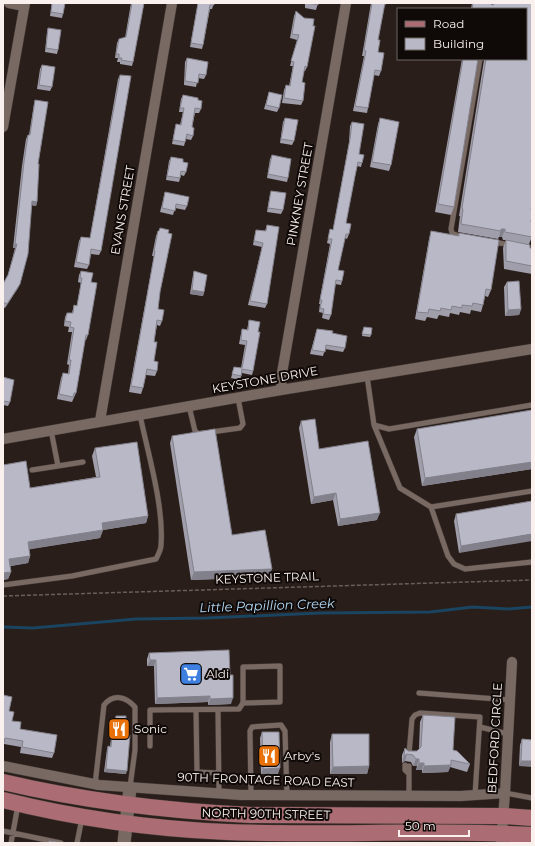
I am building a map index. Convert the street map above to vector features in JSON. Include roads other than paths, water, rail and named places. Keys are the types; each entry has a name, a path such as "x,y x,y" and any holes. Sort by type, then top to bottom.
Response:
{"main road":[{"name":"NORTH 90TH STREET","path":"3,782 59,794 128,805 209,813 250,815 504,816 532,818"},
{"name":"NORTH 90TH STREET","path":"11,802 83,816 222,835 460,835 501,838 532,835"}],"street":[{"path":"3,127 24,5 9,3"},
{"name":"EVANS STREET","path":"100,421 172,3"},
{"name":"PINKNEY STREET","path":"281,390 283,366 346,3"},
{"name":"KEYSTONE DRIVE","path":"3,439 281,390 532,349"},
{"name":"BEDFORD CIRCLE","path":"501,838 506,793 512,662"},
{"name":"90TH FRONTAGE ROAD EAST","path":"3,766 95,785 218,794 409,796 506,793"},
{"path":"124,843 130,788"}],"lane":[{"path":"464,237 452,233 451,229 480,60"},
{"path":"487,241 517,246"},
{"path":"367,376 374,425 400,488 431,507 448,556 454,564 465,570 532,562"},
{"path":"189,406 193,427 199,434 240,428 243,424 238,398"},
{"path":"374,425 389,429 532,405"},
{"path":"3,585 72,576 156,559 161,546 160,525 157,500 140,415"},
{"path":"51,430 58,466"},
{"path":"32,470 83,462"},
{"path":"431,507 532,491"},
{"path":"150,746 150,710 239,709 243,703 243,667 280,666 280,702 243,703"},
{"path":"419,694 510,700"},
{"path":"95,785 104,705 108,700 121,697 126,699 135,707 135,750 130,788"},
{"path":"196,710 197,772 218,773"},
{"path":"218,710 218,794"},
{"path":"410,745 414,749 410,754 410,745 412,719 414,715 420,713 480,717 475,795"},
{"path":"251,795 250,731 252,727 281,726 285,731 288,795"},
{"path":"480,727 508,734"},
{"path":"409,774 405,770 409,766 409,774 409,796"},
{"path":"506,793 532,798"},
{"path":"11,802 13,833 11,843"},
{"path":"77,843 83,816"},
{"path":"3,831 61,843"}],"waterway":[{"name":"Little Papillion Creek","path":"3,627 33,628 136,619 207,618 320,613 430,612 473,607 508,609 532,607"}],"place":[{"name":"Aldi","path":"191,674"},
{"name":"Sonic","path":"119,729"},
{"name":"Arby's","path":"269,756"}]}
